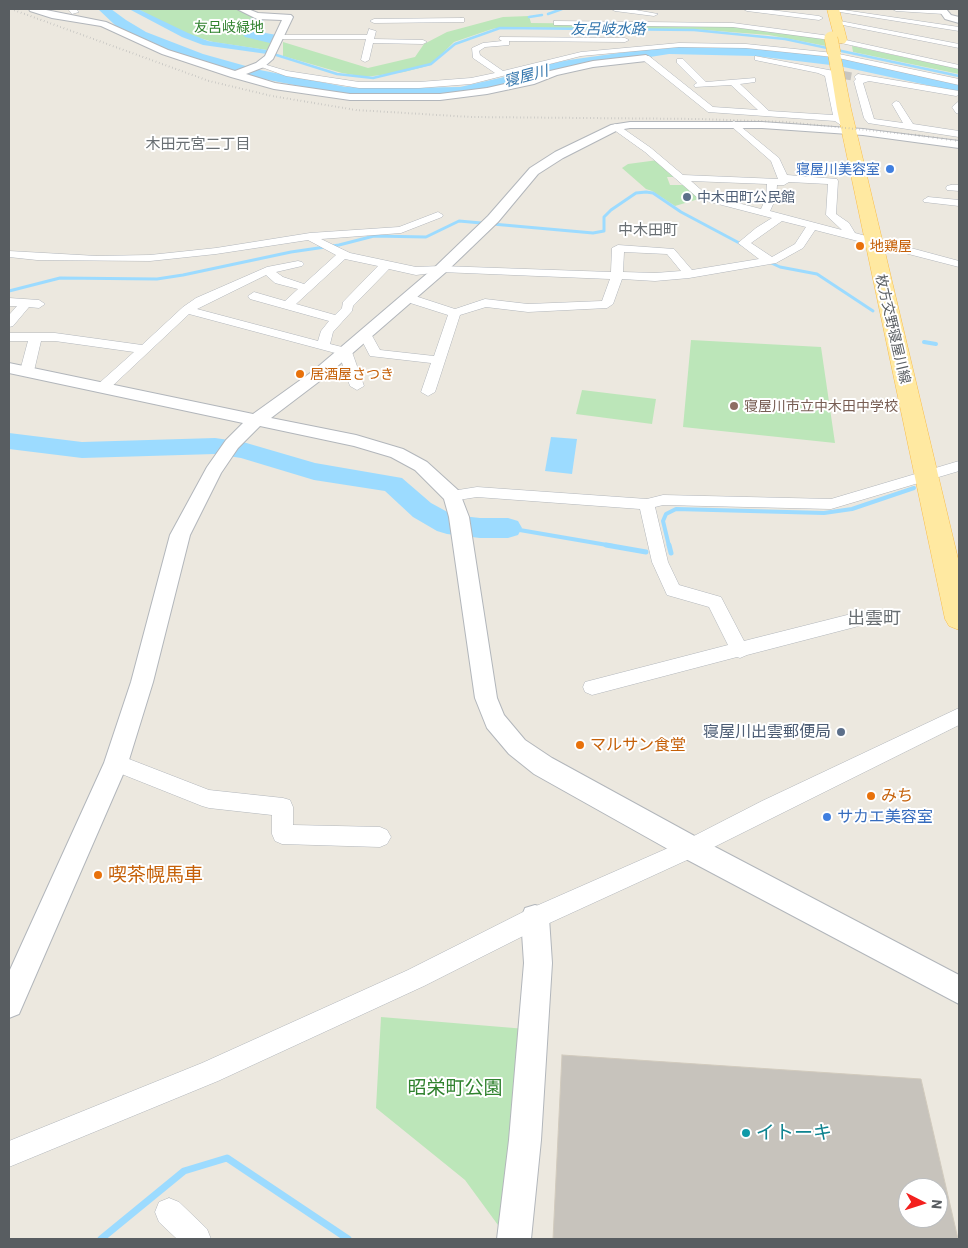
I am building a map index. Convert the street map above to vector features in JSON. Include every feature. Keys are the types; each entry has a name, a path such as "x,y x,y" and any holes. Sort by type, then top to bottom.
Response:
{"main road":[{"name":"枚方交野寝屋川線","path":"838,9 839,57 844,109 851,127 879,243 959,541"},
{"name":"枚方交野寝屋川線","path":"822,13 839,57"},
{"name":"枚方交野寝屋川線","path":"942,472 959,619"}],"street":[{"path":"236,75 260,65 271,54 290,13 257,16 241,9"},
{"path":"365,60 375,18 461,23 460,9"},
{"path":"604,11 614,9 662,14"},
{"path":"817,9 822,13"},
{"path":"839,57 843,23 838,9 959,29"},
{"path":"896,9 943,10 948,17 959,20"},
{"path":"901,20 907,9"},
{"path":"37,10 103,24 130,38 165,52 274,86 350,97 409,98 487,91 530,82 554,73 593,64 688,55"},
{"path":"744,10 822,13"},
{"path":"642,13 586,19 644,24 732,25 958,93"},
{"path":"642,13 644,24"},
{"path":"822,13 821,28 839,57 868,79"},
{"path":"678,14 679,23"},
{"path":"732,25 739,17 821,28"},
{"path":"843,23 959,46"},
{"path":"929,40 936,33 959,36"},
{"path":"280,37 423,42"},
{"path":"503,74 476,56 475,50 483,45 503,39 543,49 581,54 692,45 746,46 839,57 959,67"},
{"path":"503,39 510,52"},
{"path":"260,65 286,73 359,85 445,83 471,81 520,70 543,49 571,39 632,40"},
{"path":"571,39 581,54"},
{"path":"646,39 653,48"},
{"path":"898,44 839,57 808,63 750,56 839,57 959,82"},
{"path":"708,55 724,55"},
{"path":"646,58 712,110 763,113 959,145"},
{"path":"515,61 520,70"},
{"path":"680,61 700,84 752,80"},
{"path":"958,93 868,79 858,81 869,118 877,123 959,134"},
{"path":"733,82 763,113 762,125"},
{"path":"896,104 910,127"},
{"path":"959,104 956,108 959,111"},
{"path":"9,1004 116,763 142,682 180,535 213,472 228,449 255,421 319,374 441,269 487,224 534,171 559,155 615,128 630,125 734,124 851,127"},
{"path":"734,124 771,154 778,180 764,214"},
{"path":"615,128 648,150 703,197 959,264"},
{"path":"948,132 949,129 959,128"},
{"path":"682,178 833,181 831,215 845,225 850,235"},
{"path":"928,200 959,203"},
{"path":"9,254 63,258 150,258 216,251 310,236 401,230 438,215"},
{"path":"769,261 744,243 760,230 780,218"},
{"path":"310,236 343,255 416,271 441,269 655,277 689,274 769,261 788,254 799,246 812,226"},
{"path":"408,298 455,313 485,303 528,308 607,304 618,276 618,248 670,251 689,274"},
{"path":"287,305 343,255"},
{"path":"102,388 187,310 200,301 268,271 298,264"},
{"path":"323,346 327,331 386,265"},
{"path":"268,271 279,280 306,288"},
{"path":"254,296 337,319"},
{"path":"9,302 32,303 9,323"},
{"path":"187,310 344,352"},
{"path":"428,392 455,313"},
{"path":"365,335 375,353 439,360"},
{"path":"9,337 55,337 144,350"},
{"path":"27,371 35,338"},
{"path":"344,352 357,386"},
{"path":"9,368 356,441 397,453 421,466 452,496 460,526 486,698 495,721 517,747 543,766 691,848 959,990"},
{"path":"452,496 477,492 647,504 663,500 831,504 942,472"},
{"path":"647,504 658,553 673,590 716,602 740,651"},
{"path":"592,687 740,651 855,620"},
{"path":"9,1154 209,1072 416,978 535,918 691,848 959,716"},
{"path":"116,763 209,799 283,808 282,834 380,837"},
{"path":"514,1239 525,1140 538,963 535,918"},
{"path":"169,1212 197,1239"}],"green space":[{"name":"友呂岐緑地","path":"138,9 237,9 260,18 247,31 248,33 273,40 267,50 213,42 183,33"},
{"name":"友呂岐緑地","path":"529,16 531,23 722,25 813,36 826,40 826,46 769,35 691,29 504,27 492,29 454,42 431,65 404,72 365,77 342,73 283,56 283,42 368,68 415,57 424,44 447,32 503,17"},
{"path":"852,46 959,69 959,74 853,52"},
{"path":"658,160 678,177 667,177 670,185 687,185 702,198 675,206 646,189 622,168 628,164"},
{"path":"691,340 821,347 835,443 683,427"},
{"path":"582,390 656,399 652,424 576,414"},
{"name":"昭栄町公園","path":"381,1017 526,1029 506,1236 465,1180 376,1108"}],"water":[{"path":"551,437 577,439 572,474 545,471"}],"building":[{"name":"イトーキ","path":"562,1055 921,1079 944,1178 898,1178 898,1228 948,1228 948,1196 958,1239 553,1239"}],"waterway":[{"name":"寝屋川","path":"104,9 121,23 141,35 198,57 258,74 346,91 394,93 460,91 517,79 538,70 669,50 755,52 839,62 959,88"},
{"path":"133,9 185,35 206,43 267,52"},
{"path":"548,14 562,9"},
{"path":"529,17 542,15"},
{"path":"260,17 247,31 250,34 274,40"},
{"name":"友呂岐水路","path":"270,53 337,74 373,78 431,64 455,44 500,28 694,30 785,39 959,76"},
{"path":"9,291 60,278 157,279 183,275 291,252 339,245 374,236 426,237 459,221 593,233 604,231 604,217 611,210 636,193 646,192 653,193 681,212 743,245"},
{"path":"767,261 780,267 817,274 873,311"},
{"path":"924,342 936,344"},
{"path":"9,441 82,450 215,446 243,450 314,471 393,484 422,510 447,524 480,528 508,528"},
{"path":"669,546 663,521 666,514 676,509 824,513 852,509 914,488"},
{"path":"508,528 613,546"},
{"path":"606,545 646,552"},
{"path":"669,545 671,553"},
{"path":"101,1239 184,1171 227,1158 348,1239"}],"tunnel":[{"path":"831,73 855,77"}],"railway":[{"path":"11,9 209,81 272,96 356,110 471,117 701,119 787,122 917,135"},
{"path":"917,135 924,136"},
{"path":"917,135 959,141"}],"place":[{"name":"寝屋川美容室","path":"890,169"},
{"name":"中木田町公民館","path":"687,197"},
{"name":"地鶏屋","path":"860,246"},
{"name":"居酒屋さつき","path":"300,374"},
{"name":"寝屋川市立中木田中学校","path":"734,406"},
{"name":"寝屋川出雲郵便局","path":"841,732"},
{"name":"マルサン食堂","path":"580,745"},
{"name":"みち","path":"871,796"},
{"name":"サカエ美容室","path":"827,817"},
{"name":"喫茶幌馬車","path":"98,875"},
{"name":"イトーキ","path":"746,1133"}],"district":[{"name":"木田元宮二丁目","path":"198,144"},
{"name":"中木田町","path":"648,230"},
{"name":"出雲町","path":"874,618"}]}
